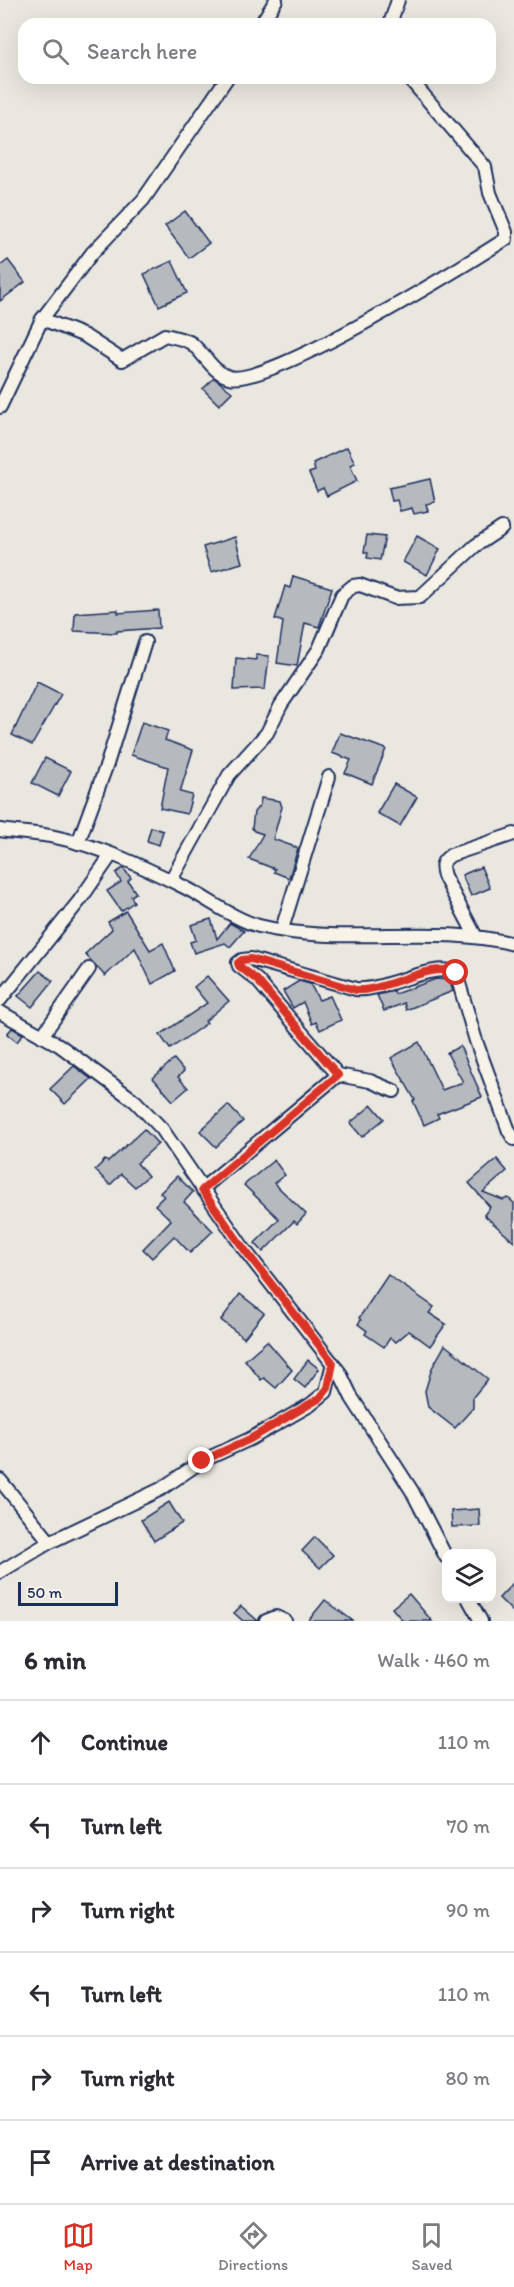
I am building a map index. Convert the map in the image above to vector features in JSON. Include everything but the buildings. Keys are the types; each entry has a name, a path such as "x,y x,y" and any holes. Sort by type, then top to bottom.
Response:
{"street":[{"path":"265,18 276,0"},
{"path":"392,18 398,0"},
{"path":"0,407 42,319 92,253 142,200 223,84"},
{"path":"42,319 85,336 122,360 165,335 190,342 218,371 230,378 260,373 334,339 429,288 510,235 490,193 485,167 414,84"},
{"path":"171,880 229,775 267,733 281,705 319,649 342,595 353,586 360,585 395,598 420,597 475,546 502,528"},
{"path":"78,843 107,764 145,642"},
{"path":"282,929 329,777"},
{"path":"0,831 54,837 111,855 171,880 252,923 342,936 489,938 514,944"},
{"path":"476,938 441,866 443,861 451,855 514,834"},
{"path":"0,1000 80,900 111,855"},
{"path":"394,1091 370,1081 338,1075 257,980 239,966 242,960 277,966 356,990 371,991 431,972 450,970 456,973 476,1041 501,1112 514,1139"},
{"path":"42,1036 89,969"},
{"path":"0,1012 59,1045 135,1101 162,1129 244,1249 333,1363 412,1491 443,1549"},
{"path":"202,1190 338,1075"},
{"path":"0,1572 50,1542 161,1489 202,1461 250,1439 310,1405 326,1392 333,1363"},
{"path":"0,1480 50,1542"},
{"path":"470,1603 481,1621"},
{"path":"266,1621 276,1617 285,1621"}],"route":[{"path":"202,1461 250,1439 320,1398 328,1388 333,1363 244,1249 202,1190 338,1075 257,980 238,963 251,959 356,990 371,991 431,972 450,970 456,973"}]}
